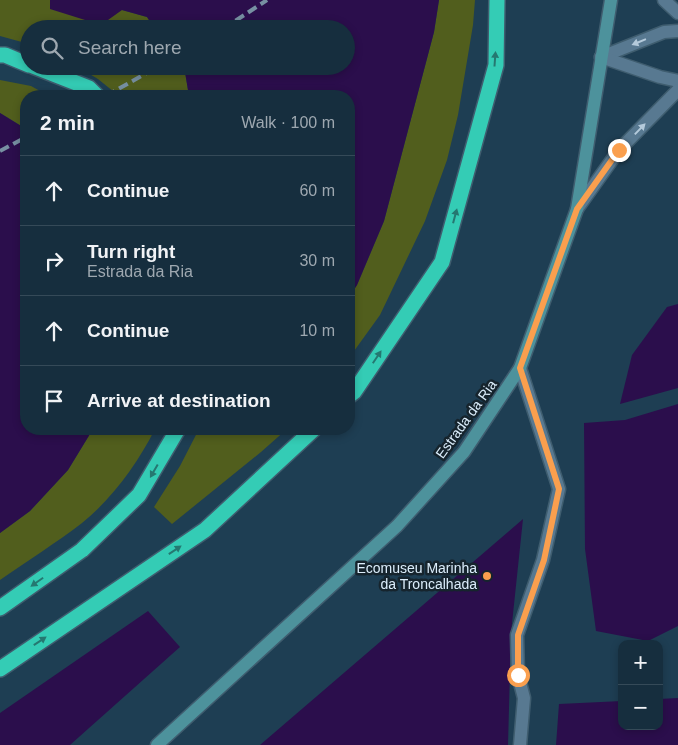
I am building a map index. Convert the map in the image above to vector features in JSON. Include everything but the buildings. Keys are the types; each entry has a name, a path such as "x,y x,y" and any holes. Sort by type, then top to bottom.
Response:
{"highway":[{"path":"355,391 442,262 496,65 497,0"},
{"path":"0,55 20,61"},
{"path":"56,75 91,90"},
{"path":"0,608 82,550 139,495 174,435"},
{"path":"0,669 205,530 308,435"}],"street":[{"name":"Estrada da Ria","path":"157,745 397,526 464,452 520,368 577,209 611,0"},
{"path":"664,0 678,13"},
{"path":"601,57 664,32 678,31"},
{"path":"601,57 660,77 678,81"},
{"path":"577,209 619,150 678,90"},
{"path":"520,368 559,489 544,560 518,635 518,675 524,698 520,745"}],"green space":[{"path":"0,0 50,0 50,9 122,10 147,17 149,20 20,20 20,42 0,36"},
{"path":"439,0 475,0 473,25 458,115 447,160 425,221 380,315 355,350 355,288 384,221 434,32"},
{"path":"91,75 186,75 188,90 112,90"},
{"path":"0,80 31,86 38,90 20,90 20,125 0,113"},
{"path":"89,435 152,435 141,455 104,503 62,538 0,580 0,533 30,511 68,470"},
{"path":"196,435 280,435 172,524 154,507 180,466"}],"shaded area":[{"path":"50,0 439,0 434,32 384,221 355,288 355,90 188,90 186,75 355,75 355,20 149,20 147,17 122,10 108,20 85,20 50,9"},
{"path":"0,113 20,125 20,435 89,435 68,470 30,511 0,533"},
{"path":"678,304 678,388 620,404 632,355 667,307"},
{"path":"678,404 678,626 650,640 596,631 585,549 584,423 625,420"},
{"name":"Ecomuseu Marinha da Troncalhada","path":"523,519 511,633 508,745 260,745"},
{"path":"148,611 180,647 70,745 0,745 0,713"},
{"path":"678,698 678,745 556,745 559,704 618,701 618,730 663,730 663,699"}],"railway":[{"path":"237,20 267,0"},
{"path":"117,90 143,75"},
{"path":"0,151 20,140"}],"place":[{"name":"Ecomuseu Marinha da Troncalhada","path":"487,576"}],"route":[{"path":"518,675 518,635 544,560 559,489 520,368 577,209 619,150"}]}
